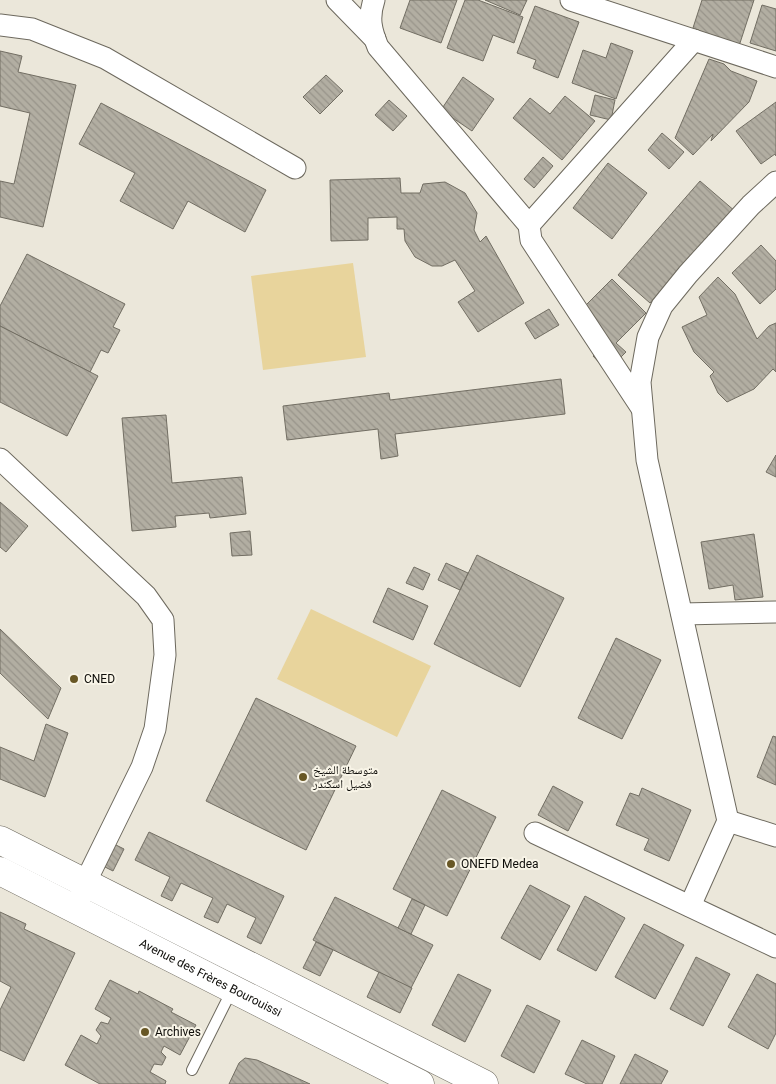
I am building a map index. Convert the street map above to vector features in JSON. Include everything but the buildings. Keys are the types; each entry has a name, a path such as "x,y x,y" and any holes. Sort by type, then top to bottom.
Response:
{"main road":[{"path":"0,840 484,1084"},
{"name":"Avenue des Frères Bourouissi","path":"0,871 420,1084"}],"street":[{"path":"337,0 375,40"},
{"path":"374,0 370,13 371,30 378,47 529,225 531,240 643,409"},
{"path":"571,0 776,67"},
{"path":"0,25 32,29 105,58 295,168"},
{"path":"529,225 694,40"},
{"path":"690,906 728,821 647,460 640,382 648,337 662,306 750,205 776,182"},
{"path":"0,459 146,596 163,620 165,655 155,729 142,767 85,883 76,910"},
{"path":"682,614 776,612"},
{"path":"728,821 776,836"},
{"path":"535,833 776,947"}],"lane":[{"path":"192,1070 232,990"}],"shaded area":[{"path":"353,263 366,357 263,370 251,276"},
{"path":"311,609 431,666 397,737 277,679"}],"place":[{"name":"CNED","path":"74,679"},
{"name":"متوسطة الشيخ فضيل اسكندر","path":"303,777"},
{"name":"ONEFD Medea","path":"451,864"},
{"name":"Archives","path":"145,1032"}]}
